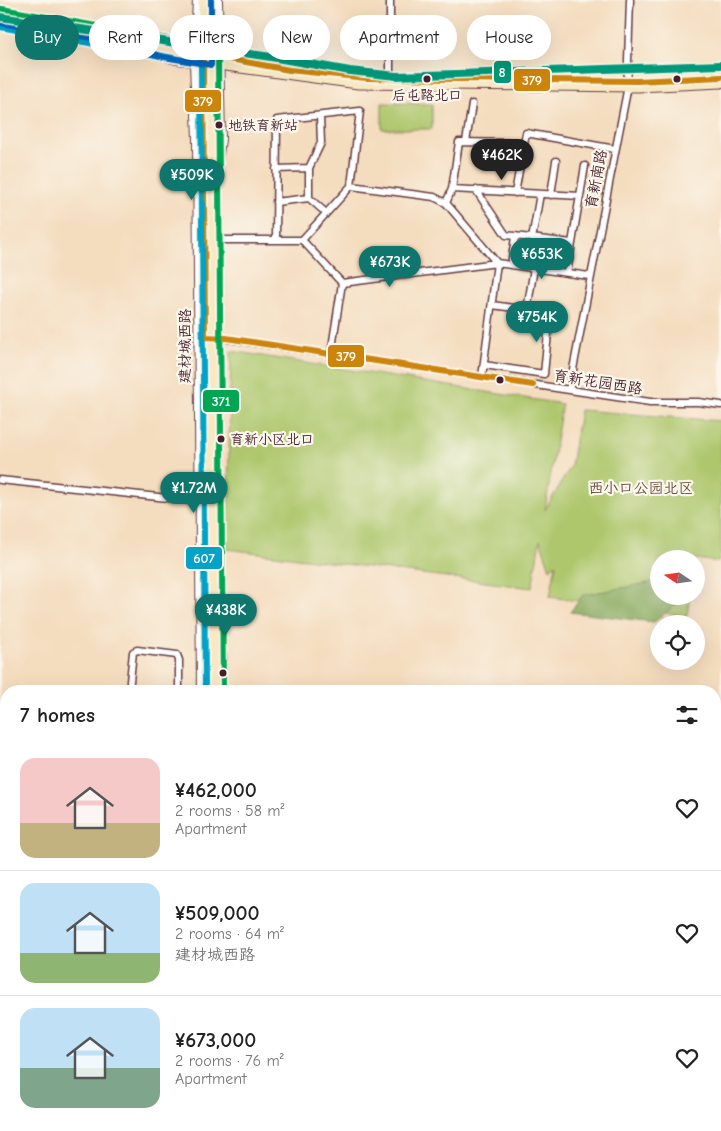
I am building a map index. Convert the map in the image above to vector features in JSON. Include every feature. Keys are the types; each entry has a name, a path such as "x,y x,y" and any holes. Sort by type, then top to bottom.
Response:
{"main road":[{"name":"建材城西路","path":"203,0 204,15"},
{"name":"建材城西路","path":"209,15 210,0"},
{"path":"0,18 170,52"},
{"path":"0,23 104,40 170,57"},
{"name":"建材城西路","path":"207,60 215,240 206,503 208,685"},
{"name":"建材城西路","path":"207,60 212,337"},
{"path":"207,60 335,76 390,79 628,84 721,77"},
{"path":"207,60 367,84 721,83"},
{"name":"建材城西路","path":"206,503 214,580 214,685"}],"street":[{"name":"建材城西路","path":"197,0 200,15"},
{"name":"建材城西路","path":"215,15 218,0"},
{"path":"390,0 390,79"},
{"name":"育新南路","path":"569,390 628,84 630,0"},
{"name":"建材城西路","path":"201,685 206,503 197,138 207,60"},
{"path":"466,142 472,104"},
{"path":"276,240 277,120 360,111 351,186 302,240"},
{"path":"309,198 309,168 321,143 320,116"},
{"path":"515,193 526,134 615,149"},
{"path":"446,203 452,189 459,142 524,143"},
{"path":"551,195 556,161"},
{"path":"567,273 585,166"},
{"path":"276,169 309,168"},
{"path":"351,186 434,197 446,203 497,263 482,377"},
{"path":"452,189 580,196"},
{"path":"476,190 506,235 572,244"},
{"path":"532,239 540,194"},
{"path":"276,202 309,198 326,213"},
{"path":"511,265 515,237"},
{"path":"215,240 302,240 342,283"},
{"path":"342,283 497,263 590,276"},
{"path":"527,310 534,268"},
{"path":"331,354 342,283"},
{"path":"484,365 544,374 550,313 492,305"},
{"name":"建材城西路","path":"212,337 220,552 220,639 224,664 222,685"},
{"name":"育新花园西路","path":"212,337 660,404 698,402 721,405"},
{"path":"0,480 206,503"},
{"path":"214,580 220,552"},
{"path":"130,685 133,652 137,650 177,655 179,660 179,685"}],"green space":[{"path":"382,103 432,104 432,129 382,129"},
{"name":"西小口公园北区","path":"231,351 562,404 545,510 571,466 580,410 721,421 721,552 718,562 705,560 705,550 650,550 650,605 689,605 687,615 550,597 556,564 550,569 540,540 532,588 227,549"},
{"path":"650,583 650,605 676,605 663,615 650,615 650,622 570,612 583,595"}],"transit line":[{"path":"0,23 104,40 164,57 211,65 211,0"},
{"name":"371","path":"2,9 212,47 218,53 223,685"},
{"name":"8","path":"0,17 271,57 350,71 396,76 721,65"},
{"name":"607","path":"0,27 201,63 205,685"},
{"name":"379","path":"533,385 226,338 205,337 203,54 289,70 367,78 637,81 721,77"}],"place":[{"name":"后屯路北口","path":"427,79"},
{"name":"地铁育新站","path":"219,125"},
{"name":"育新小区北口","path":"221,439"}]}
